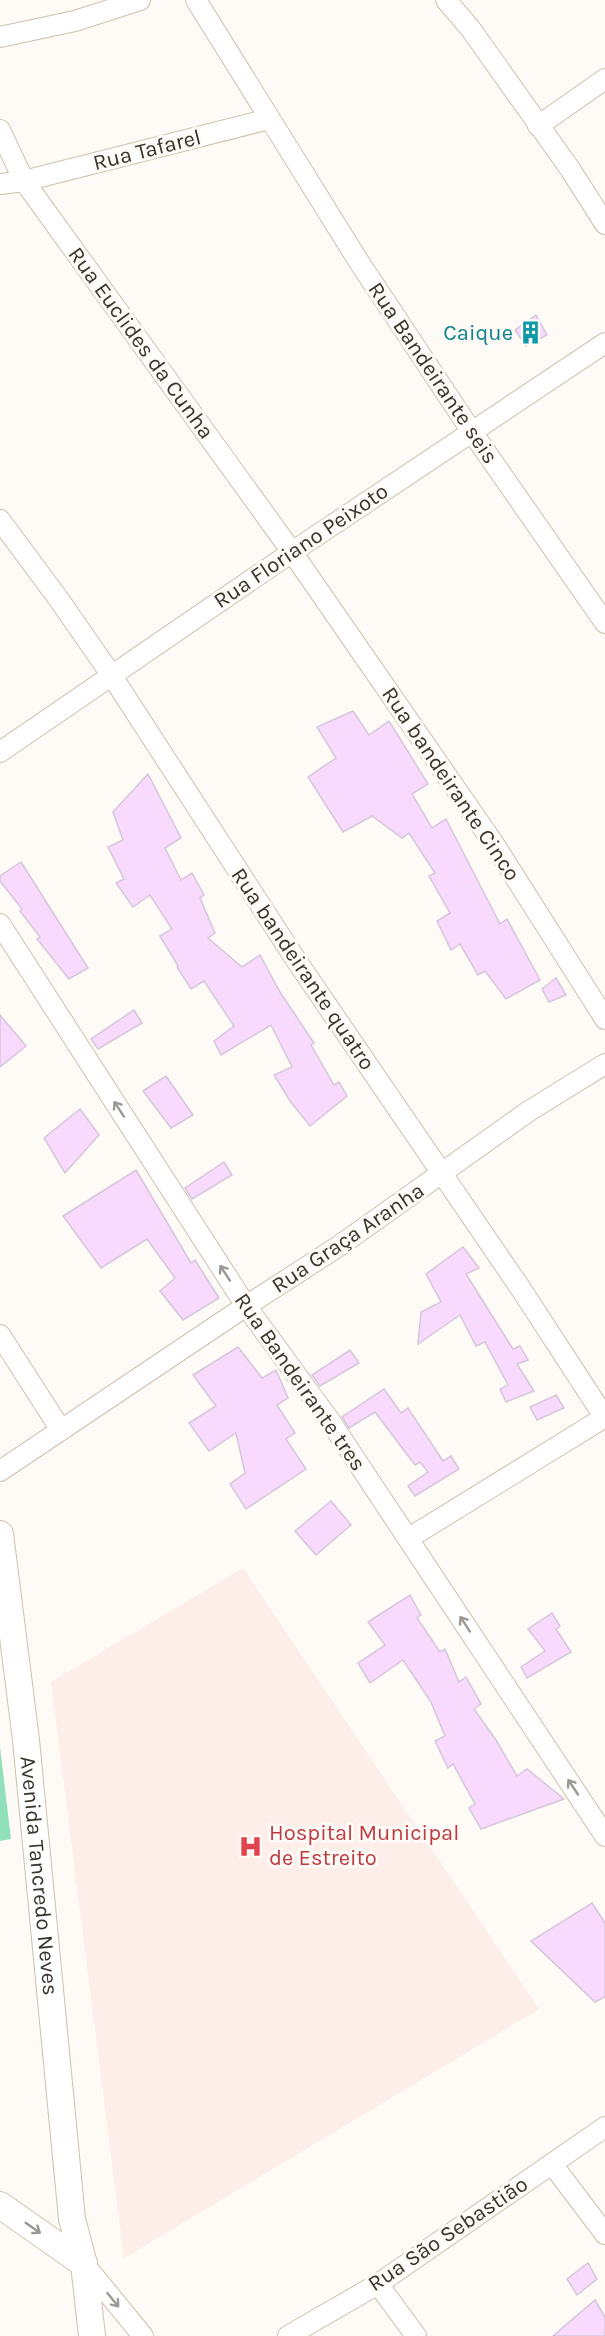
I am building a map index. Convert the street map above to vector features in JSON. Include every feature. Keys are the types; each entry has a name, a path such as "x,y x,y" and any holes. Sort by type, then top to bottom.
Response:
{"main road":[{"name":"Avenida Tancredo Neves","path":"0,1534 26,1740 72,2218 75,2257 75,2336"},
{"path":"0,2205 75,2257"},
{"name":"Avenida Tancredo Neves","path":"75,2257 92,2336"}],"street":[{"path":"0,37 75,21 140,0"},
{"name":"Rua Bandeirante seis","path":"196,0 359,262 472,432 605,623"},
{"path":"446,0 470,28 605,224"},
{"path":"538,126 605,79"},
{"name":"Rua Tafarel","path":"0,184 24,181 269,119"},
{"name":"Rua Euclides da Cunha","path":"0,130 24,181 292,552"},
{"name":"Rua Floriano Peixoto","path":"0,752 292,552 605,343"},
{"name":"Rua bandeirante quatro","path":"0,520 112,676 296,960 521,1289 605,1418"},
{"name":"Rua bandeirante Cinco","path":"292,552 494,844 605,1019"},
{"name":"Rua Bandeirante tres","path":"0,924 246,1306 330,1421 605,1836"},
{"name":"Rua Graça Aranha","path":"0,1471 339,1246 529,1111 605,1064"},
{"path":"0,1335 61,1430"},
{"path":"409,1538 605,1418"},
{"name":"Rua São Sebastião","path":"288,2336 378,2284 605,2127"},
{"path":"552,2164 605,2234"},
{"path":"75,2257 142,2336"},
{"path":"378,2284 416,2336"}],"shaded area":[{"name":"Hospital Municipal de Estreito","path":"243,1568 539,2009 124,2258 51,1682"}],"green space":[{"path":"0,1747 11,1839 0,1841"}],"building":[{"name":"Caique","path":"536,315 547,335 526,346 515,330"},
{"path":"353,711 369,735 389,721 428,784 412,794 432,828 446,819 500,924 507,919 540,980 506,999 485,971 478,975 460,944 451,950 437,921 450,913 429,876 435,873 409,833 402,838 372,816 343,832 308,777 336,758 317,727"},
{"path":"148,774 181,838 165,848 181,880 192,873 204,895 200,898 215,933 208,938 242,967 260,955 280,992 314,1043 311,1045 334,1085 339,1082 347,1096 310,1126 290,1101 274,1075 292,1067 271,1025 221,1055 214,1041 234,1026 204,981 191,989 160,936 172,929 150,895 133,907 116,883 124,879 108,847 123,840 113,812"},
{"path":"21,862 88,968 69,979 37,939 40,937 0,881 0,876"},
{"path":"556,978 566,995 549,1002 542,989"},
{"path":"134,1010 142,1023 98,1049 91,1039"},
{"path":"0,1015 26,1046 0,1067"},
{"path":"166,1076 193,1115 171,1128 143,1091"},
{"path":"80,1109 99,1135 65,1173 44,1138"},
{"path":"224,1162 232,1175 192,1199 185,1188"},
{"path":"136,1170 191,1263 195,1260 219,1298 183,1320 160,1291 175,1278 147,1239 101,1268 63,1216"},
{"path":"463,1247 479,1268 466,1274 513,1349 520,1346 528,1360 517,1364 534,1391 506,1402 500,1389 508,1385 485,1342 476,1346 460,1315 418,1344 421,1312 441,1302 426,1274"},
{"path":"238,1347 262,1378 276,1370 288,1398 277,1405 295,1433 286,1439 306,1469 246,1509 230,1484 245,1473 236,1433 209,1451 189,1423 216,1406 193,1375"},
{"path":"350,1350 359,1363 320,1386 312,1375"},
{"path":"384,1389 401,1413 408,1408 443,1461 451,1456 459,1469 415,1496 408,1486 428,1472 420,1462 415,1465 375,1412 349,1428 342,1417"},
{"path":"556,1395 564,1408 537,1420 530,1407"},
{"path":"331,1501 351,1525 316,1555 295,1531"},
{"path":"410,1595 421,1615 417,1618 440,1652 445,1649 459,1682 466,1677 481,1704 474,1709 517,1776 527,1769 564,1799 481,1829 469,1808 475,1804 453,1764 448,1768 435,1741 445,1736 431,1702 403,1660 370,1683 358,1663 385,1645 368,1622"},
{"path":"552,1613 560,1626 556,1629 571,1652 527,1678 521,1667 545,1651 528,1629"},
{"path":"592,1903 605,1923 605,1997 595,2002 531,1941"},
{"path":"588,2263 597,2279 577,2295 567,2279"},
{"path":"595,2300 605,2317 605,2336 553,2336"}],"place":[{"name":"Caique","path":"531,333"},
{"name":"Hospital Municipal de Estreito","path":"251,1846"}]}
